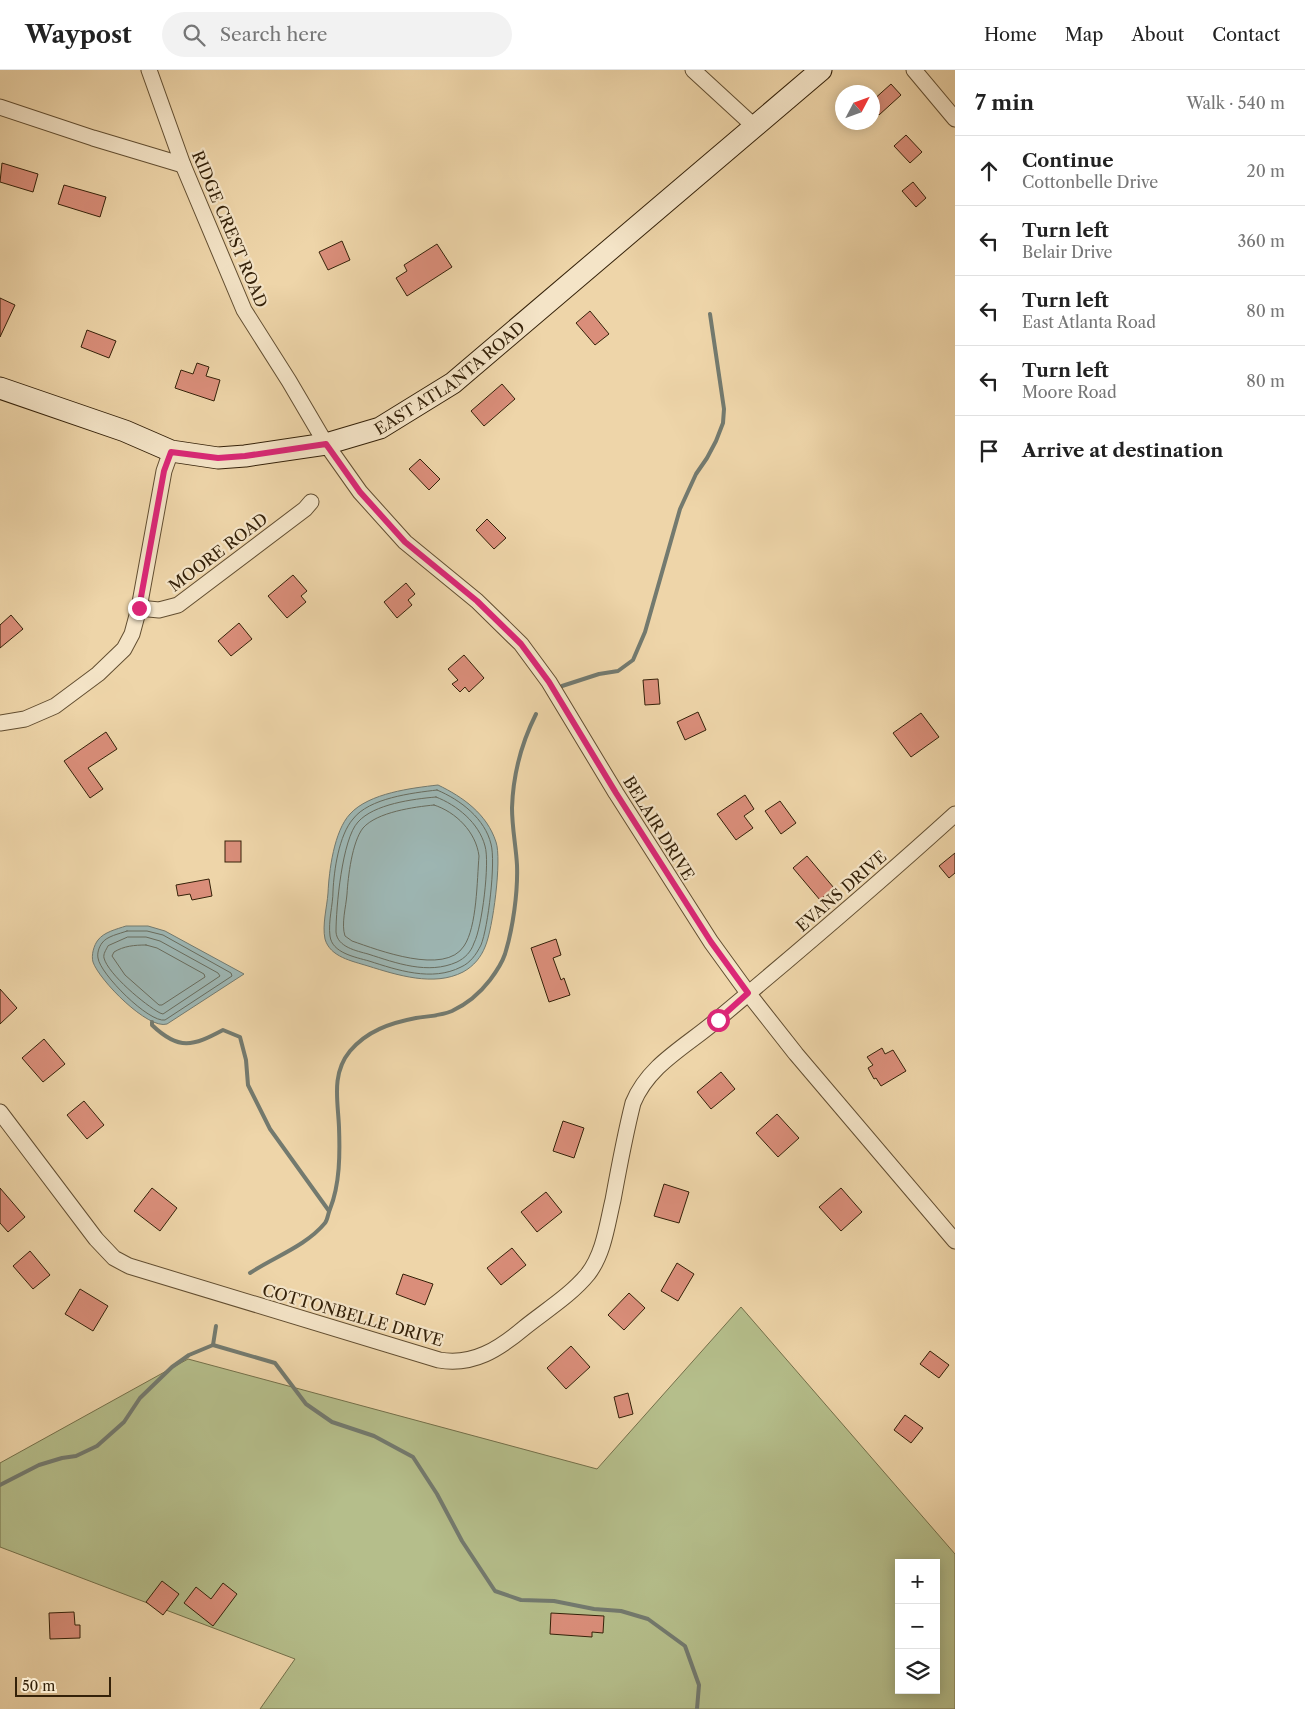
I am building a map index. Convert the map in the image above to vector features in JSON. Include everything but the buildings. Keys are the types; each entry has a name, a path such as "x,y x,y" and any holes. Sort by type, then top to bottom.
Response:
{"street":[{"name":"RIDGE CREST ROAD","path":"149,70 183,164 244,310 326,444"},
{"path":"693,70 755,127"},
{"name":"EAST ATLANTA ROAD","path":"0,388 125,431 171,452 218,458 326,444 380,428 453,383 821,70"},
{"path":"914,70 955,119"},
{"path":"0,107 93,138 183,164"},
{"name":"BELAIR DRIVE","path":"326,444 360,492 405,542 477,601 521,644 549,682 616,793 711,942 748,993 796,1054 955,1241"},
{"name":"MOORE ROAD","path":"0,724 25,719 60,703 98,674 124,649 132,634 139,608 164,471 171,452"},
{"name":"MOORE ROAD","path":"139,608 160,610 178,605 311,502"},
{"name":"EVANS DRIVE","path":"748,993 867,894 955,814"},
{"name":"COTTONBELLE DRIVE","path":"0,1112 96,1239 114,1258 129,1266 439,1360 464,1360 480,1357 498,1348 576,1286 588,1274 598,1258 604,1242 633,1103 642,1085 655,1069 718,1020 748,993"}],"green space":[{"path":"741,1307 955,1554 955,1709 260,1709 295,1659 0,1547 0,1463 188,1359 597,1469"}],"water":[{"path":"438,785 456,795 473,808 487,823 496,842 498,863 496,894 485,947 474,964 467,970 440,979 403,976 342,957 328,945 324,934 324,922 333,852 345,821 358,807 379,796"},
{"path":"126,926 148,926 165,931 244,974 167,1024 159,1024 137,1012 125,1002 104,980 93,962 93,950 98,940 107,933"}],"waterway":[{"path":"562,686 599,674 618,671 633,660 645,632 680,509 696,474 716,441 723,423 724,409 710,314"},
{"path":"250,1273 299,1245 326,1221 336,1189 339,1169 338,1078 340,1069 350,1051 371,1033 388,1025 443,1014 463,1005 486,985 502,961 510,933 517,887 517,865 512,815 514,784 522,748 536,714"},
{"path":"152,1022 152,1025 162,1033 178,1042 186,1043 203,1040 223,1030 240,1037 246,1060 248,1085 270,1129 329,1211"},
{"path":"213,1345 216,1326"},
{"path":"0,1485 39,1465 76,1456 97,1446 124,1422 140,1398 172,1367 189,1355 213,1345 275,1363 306,1404 332,1422 374,1436 413,1457 437,1494 462,1541 495,1591 521,1600 554,1601 594,1609 621,1611 648,1619 685,1646 699,1685 697,1709"}],"route":[{"path":"139,608 164,471 171,452 218,458 326,444 360,492 405,542 477,601 521,644 549,682 616,793 711,942 748,993 718,1020"}]}
